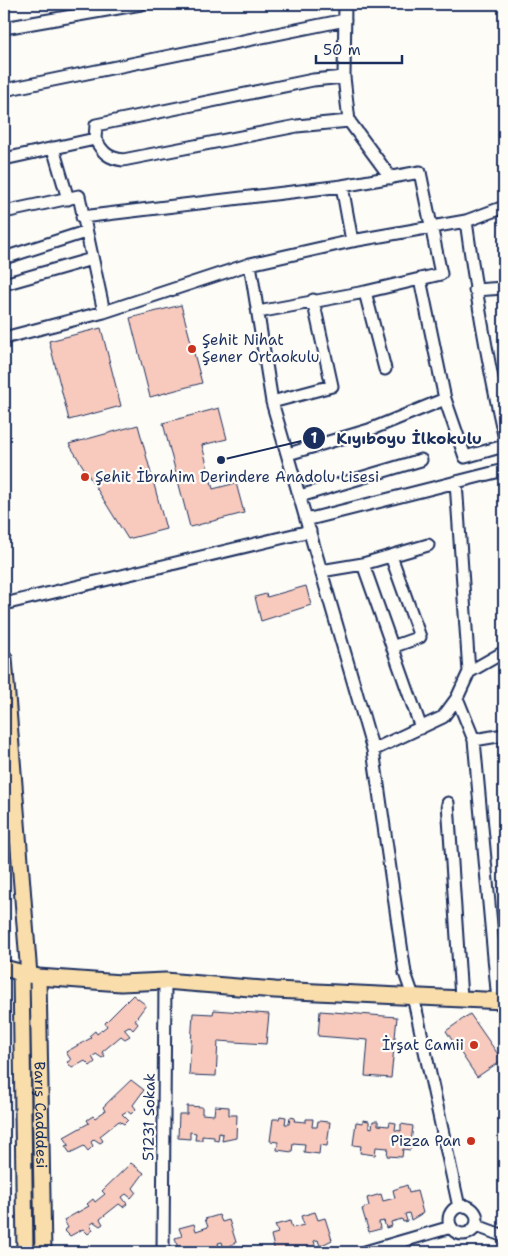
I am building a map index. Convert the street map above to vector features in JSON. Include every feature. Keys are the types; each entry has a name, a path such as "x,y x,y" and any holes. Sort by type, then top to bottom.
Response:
{"main road":[{"path":"4,658 29,975"},
{"path":"4,968 29,975 121,983 165,981 275,990 501,1001"},
{"name":"Barış Cadddesi","path":"25,1252 29,975"},
{"name":"Barış Cadddesi","path":"29,975 43,1252"}],"street":[{"path":"4,28 141,4"},
{"path":"345,4 344,76 349,121 391,178"},
{"path":"4,90 345,20"},
{"path":"344,76 313,80 96,125 95,139 101,150 110,158 124,160 297,126 349,121"},
{"path":"4,159 95,139"},
{"path":"53,148 68,198"},
{"path":"82,217 342,186 420,172 429,227 440,274 365,292 313,300 258,312"},
{"path":"342,186 352,241"},
{"path":"4,212 79,196 85,232 104,312"},
{"path":"4,338 104,312 250,264 352,241 466,221 504,207"},
{"path":"466,221 475,290 504,435"},
{"path":"4,258 85,232"},
{"path":"4,284 92,259"},
{"path":"250,264 272,402 373,750 405,973 413,996 459,1207"},
{"path":"420,278 445,398 465,457 504,446"},
{"path":"475,290 504,288"},
{"path":"365,292 385,369"},
{"path":"272,402 332,386 313,300"},
{"path":"288,454 369,430 445,398"},
{"path":"300,496 421,460"},
{"path":"306,520 456,482 504,473"},
{"path":"373,750 443,716 457,698 469,672 456,482"},
{"path":"4,604 310,531"},
{"path":"321,571 363,564 428,545"},
{"path":"391,556 420,636 392,647"},
{"path":"363,564 420,728"},
{"path":"469,672 504,652"},
{"path":"457,698 474,740 501,1001"},
{"path":"474,740 504,735"},
{"path":"448,803 461,998"},
{"name":"51231 Sokak","path":"163,1252 165,981"},
{"path":"464,1206 473,1209 477,1217 476,1226 471,1233 462,1235 451,1227 451,1213 464,1206"},
{"path":"476,1226 504,1236"},
{"path":"365,1252 451,1227"}],"building":[{"path":"181,305 202,383 150,397 130,318"},
{"path":"101,328 121,406 69,420 49,341"},
{"path":"219,408 227,439 202,445 213,489 236,483 244,513 190,527 163,423"},
{"path":"138,425 166,529 128,539 69,444"},
{"path":"306,586 311,605 261,621 255,597 266,594 267,597"},
{"path":"133,995 146,1005 135,1020 138,1024 133,1030 129,1026 124,1029 130,1036 125,1039 121,1036 102,1052 105,1056 102,1058 96,1054 92,1057 95,1062 90,1066 85,1061 72,1068 67,1062 71,1060 66,1052 91,1038 89,1036 95,1031 97,1034 107,1026 105,1023"},
{"path":"214,1010 269,1014 266,1044 218,1041 216,1076 189,1075 193,1013 213,1014"},
{"path":"320,1011 397,1017 391,1078 365,1076 368,1040 318,1036"},
{"name":"İrşat Camii","path":"470,1014 502,1060 477,1077 446,1031"},
{"path":"131,1080 144,1090 133,1105 136,1109 131,1114 127,1111 122,1114 128,1120 124,1124 119,1121 100,1136 103,1141 100,1143 94,1139 91,1142 93,1146 88,1151 84,1146 70,1153 65,1146 69,1145 64,1137 89,1123 87,1120 93,1116 95,1118 105,1111 103,1107"},
{"path":"187,1106 202,1107 202,1114 214,1115 215,1106 229,1107 229,1115 237,1115 236,1138 222,1141 223,1134 219,1133 218,1141 214,1140 214,1137 202,1136 202,1140 195,1140 196,1133 190,1132 190,1139 178,1138 179,1114 187,1114"},
{"path":"280,1116 286,1117 285,1124 289,1124 290,1117 295,1118 294,1121 306,1122 306,1119 313,1119 312,1127 317,1127 318,1121 330,1122 327,1146 320,1145 319,1154 304,1152 305,1144 293,1143 292,1152 277,1150 278,1142 270,1141 273,1119 279,1119"},
{"path":"363,1120 369,1121 369,1127 372,1128 373,1121 378,1121 378,1125 389,1126 390,1122 396,1123 395,1130 401,1131 401,1124 413,1126 410,1150 403,1149 402,1157 387,1156 388,1148 376,1147 375,1155 360,1153 361,1146 353,1145 356,1122 363,1123"},
{"path":"131,1163 144,1173 133,1188 136,1192 131,1198 126,1194 122,1197 127,1204 123,1207 119,1204 100,1219 103,1224 100,1226 94,1222 90,1225 93,1230 88,1234 83,1229 70,1236 64,1230 68,1228 64,1220 89,1206 87,1204 93,1199 95,1202 105,1194 102,1191"},
{"path":"407,1185 409,1193 417,1191 423,1213 411,1220 409,1213 405,1214 407,1221 403,1222 402,1219 391,1222 392,1226 386,1228 384,1221 379,1222 380,1229 369,1232 362,1209 369,1206 367,1198 381,1194 383,1201 395,1198 393,1190"},
{"path":"315,1212 318,1220 325,1218 332,1240 320,1246 318,1240 314,1241 316,1248 312,1249 311,1246 299,1249 300,1252 294,1252 292,1248 287,1249 288,1252 275,1252 271,1235 278,1233 275,1225 290,1221 292,1228 304,1225 301,1216"},
{"path":"219,1215 222,1222 229,1220 236,1242 224,1249 222,1242 218,1243 220,1250 216,1252 215,1248 204,1252 197,1252 196,1250 179,1252 175,1238 182,1236 179,1228 194,1224 196,1231 208,1227 205,1219"}],"place":[{"name":"Şehit Nihat Şener Ortaokulu","path":"192,349"},
{"name":"Kıyıboyu İlkokulu","path":"221,460"},
{"name":"Şehit İbrahim Derindere Anadolu Lisesi","path":"85,477"},
{"name":"İrşat Camii","path":"474,1045"},
{"name":"Pizza Pan","path":"471,1141"}]}
